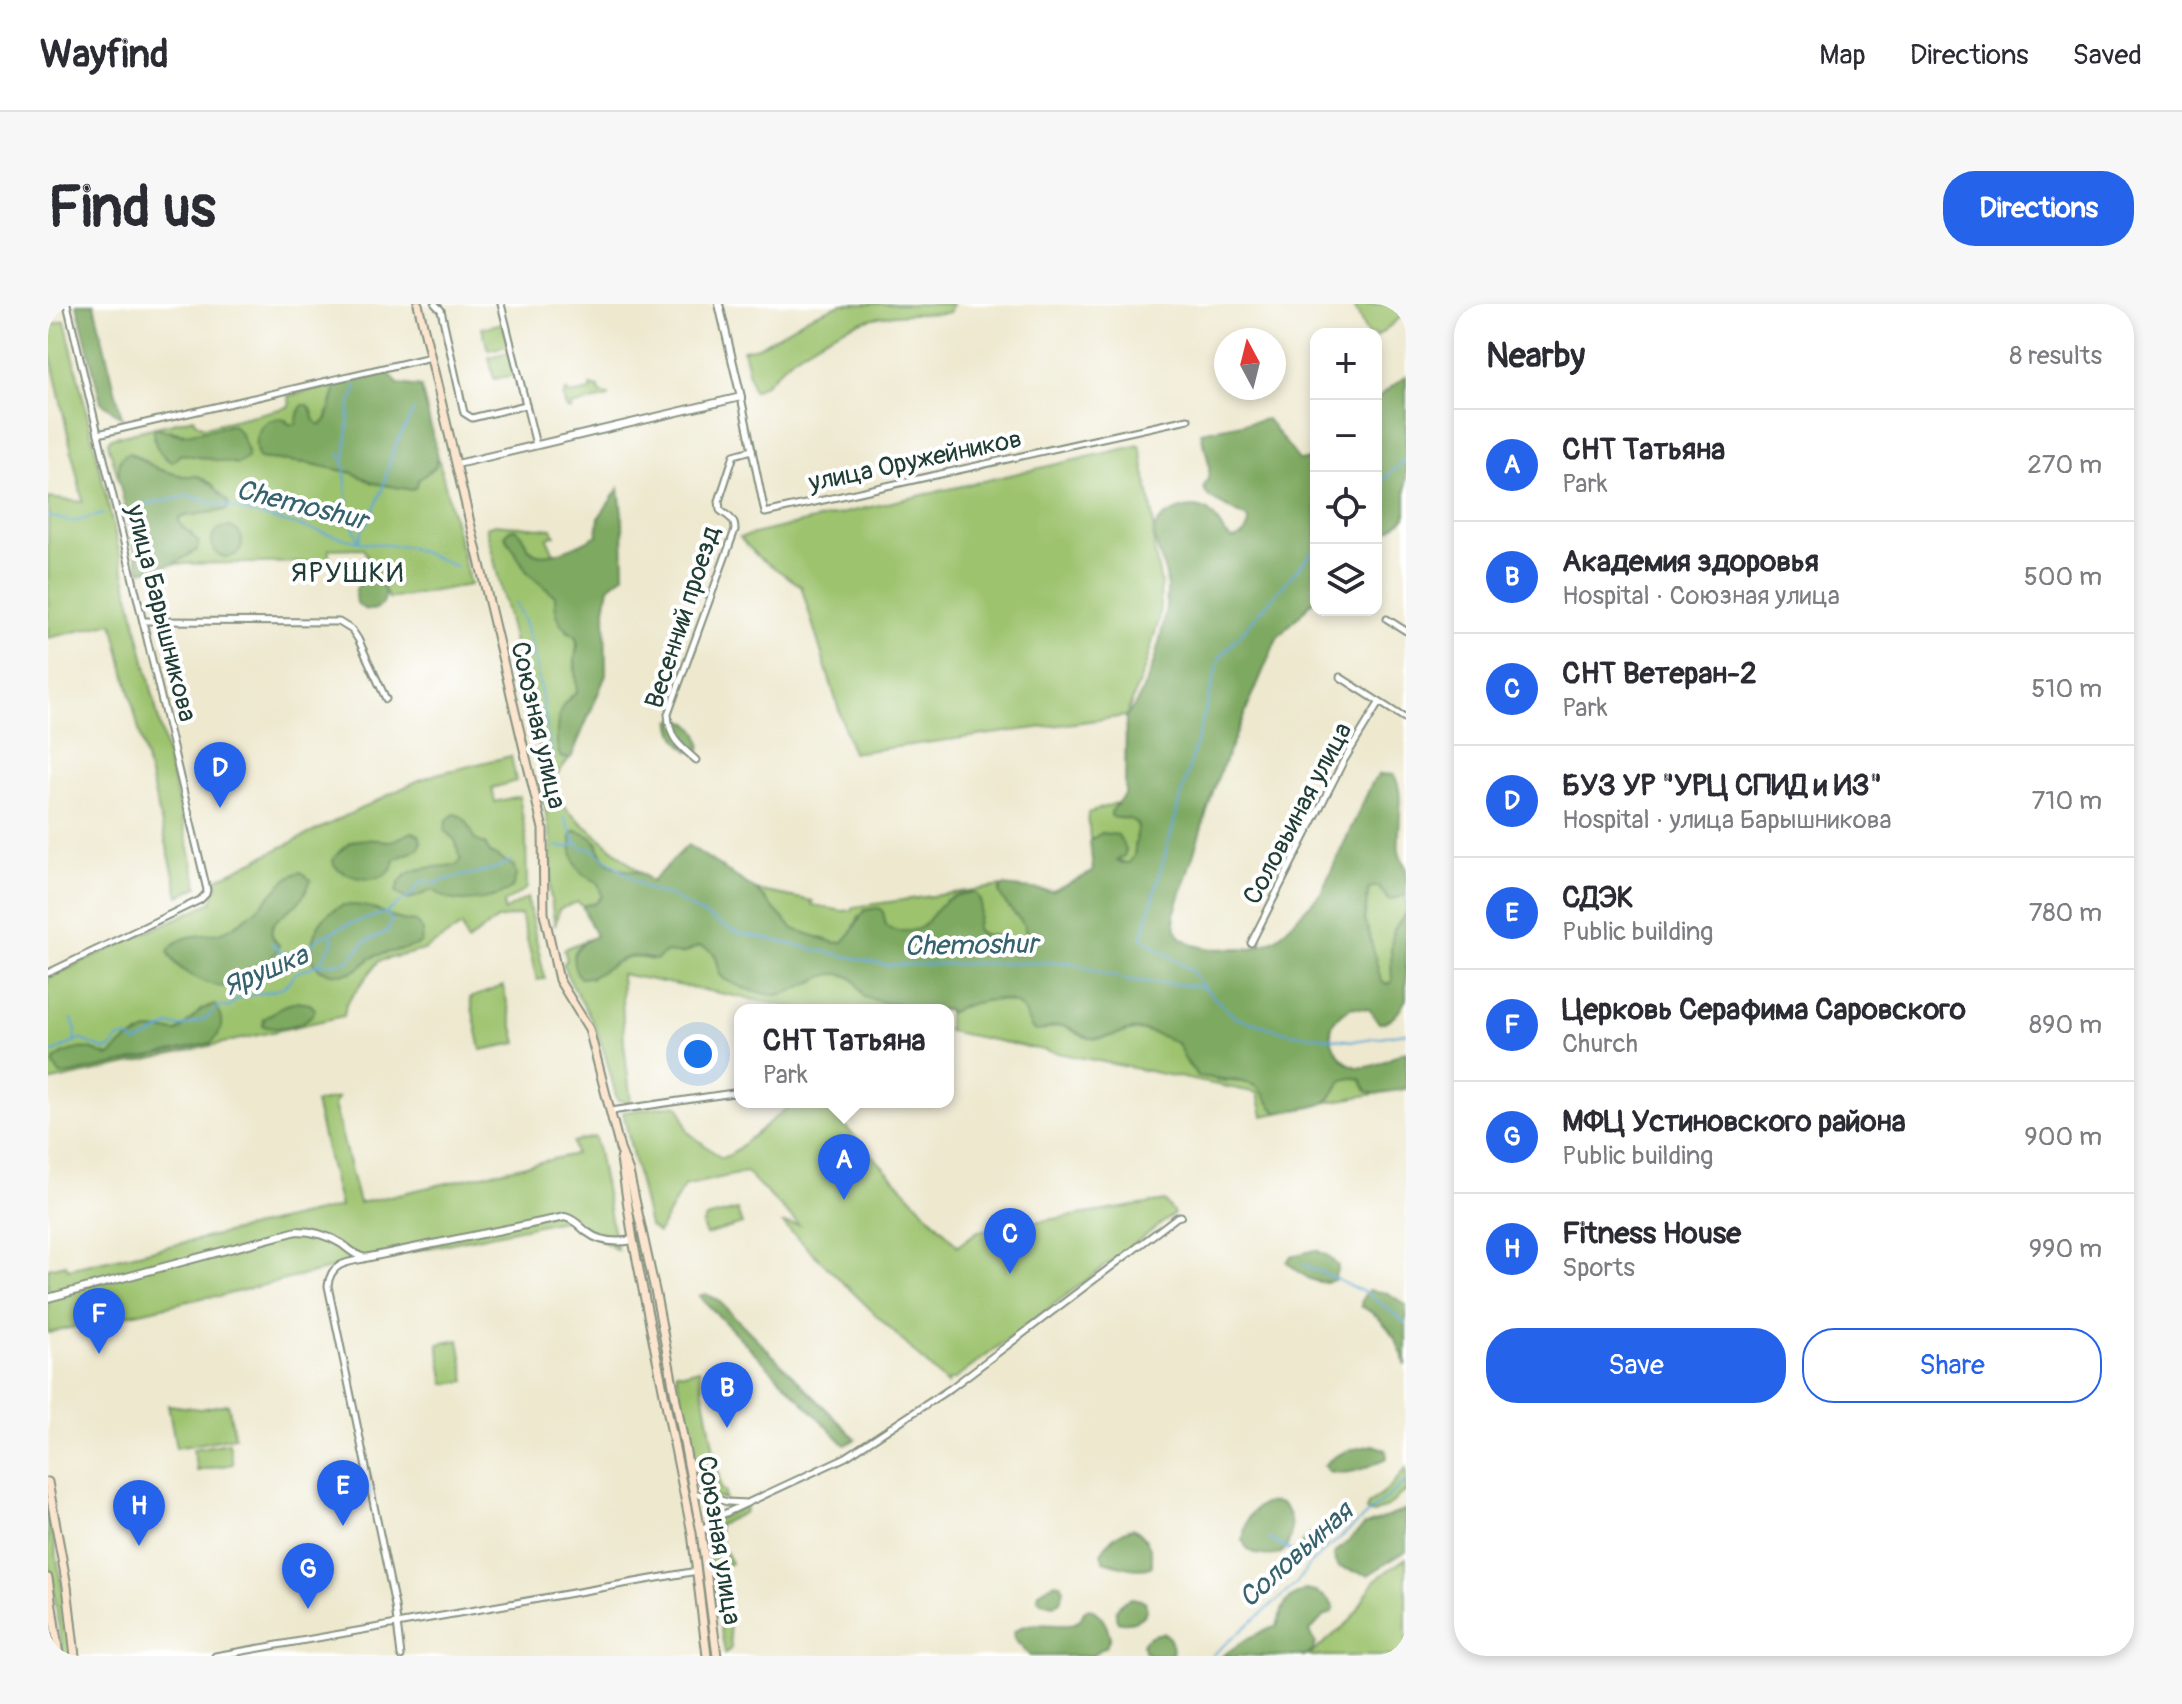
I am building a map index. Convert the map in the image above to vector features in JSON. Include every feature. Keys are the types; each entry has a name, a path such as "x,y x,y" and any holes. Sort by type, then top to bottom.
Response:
{"main road":[{"name":"Союзная улица","path":"418,304 543,829 544,913 559,980 589,1029 656,1295 701,1532 717,1656"},
{"name":"Союзная улица","path":"626,1173 633,1240 692,1533 707,1656"},
{"path":"48,1482 67,1586 75,1656"},
{"path":"692,1533 701,1532"},
{"path":"48,1578 59,1656"},
{"path":"703,1611 713,1610"}],"street":[{"name":"улица Барышникова","path":"48,973 200,900 206,894 207,885 67,304"},
{"path":"435,304 441,310 464,413 472,418 526,405"},
{"path":"441,310 446,304"},
{"path":"501,304 536,445"},
{"path":"457,464 741,397 719,304"},
{"path":"98,434 431,357"},
{"name":"улица Оружейников","path":"741,397 765,513 1188,419"},
{"name":"Весенний проезд","path":"696,760 675,741 669,729 668,714 735,530 732,518 720,510 720,499 734,455 752,450"},
{"path":"1387,619 1406,631"},
{"path":"143,621 339,622 352,630 358,639 386,699"},
{"path":"1340,677 1406,719"},
{"name":"Соловьиная улица","path":"1251,943 1343,762 1379,703"},
{"path":"611,1111 734,1093"},
{"path":"701,1532 713,1519 846,1457 951,1388 1181,1216"},
{"path":"401,1656 328,1286 329,1277 337,1267 365,1258 565,1217 575,1220 589,1234 600,1239 618,1242 633,1240"},
{"path":"48,1298 297,1231 332,1239 365,1258"},
{"path":"693,1493 747,1504"},
{"path":"215,1656 697,1570"}],"green space":[{"path":"77,304 94,304 122,418 101,402"},
{"path":"841,304 952,304 950,312 946,313 887,316 846,327 795,356 753,391 743,350 758,347 810,316"},
{"path":"1353,304 1406,304 1406,313 1382,332 1382,328 1364,328"},
{"path":"65,321 198,887 179,896 113,623 48,638 48,498 83,502 48,344 48,326"},
{"path":"503,323 508,346 488,350 482,328"},
{"path":"509,352 514,375 494,379 489,357"},
{"path":"382,372 392,376 398,384 421,387 438,457 435,467 418,480 412,490 374,483 353,473 307,463 259,458 257,437 268,422 282,418 289,424 296,424 299,411 303,405 308,405 315,421 321,425 327,419 337,384"},
{"path":"1406,376 1406,517 1382,536 1382,400 1382,394"},
{"path":"337,384 325,423 316,423 311,408 297,424 289,424 286,420 259,458 307,463 353,473 374,483 412,490 418,480 435,467 438,457 470,585 389,599 363,548 329,549 329,562 173,564 197,550 192,534 178,519 226,510 228,503 212,484 198,476 160,470 133,454 120,460 118,477 109,440 194,418 204,427 288,407 288,396","holes":["232,425 241,434 248,451 177,456 170,430 193,434"]},
{"path":"591,386 599,388 600,393 609,397 567,409 564,395 567,391 569,395 591,391"},
{"path":"1267,419 1299,460 1310,457 1310,604 1277,638 1218,777 1174,915 1176,929 1181,937 1194,945 1210,949 1252,948 1276,939 1321,893 1373,781 1380,774 1394,775 1400,792 1399,851 1406,869 1406,895 1389,900 1379,887 1371,887 1364,921 1381,981 1388,984 1392,981 1394,930 1406,913 1406,999 1393,1018 1379,1023 1369,1009 1352,1007 1335,1020 1331,1037 1340,1057 1358,1067 1377,1064 1406,1051 1406,1089 1375,1094 1367,1091 1361,1079 1345,1079 1328,1101 1278,1113 1252,1084 1198,1076 1185,1060 1178,1044 1149,1032 1131,1030 1108,1037 1090,1038 1062,1025 1035,1031 1022,1009 1007,1000 986,1000 954,1011 954,1004 885,1003 864,997 855,981 841,974 822,977 783,994 768,995 724,978 720,975 714,953 699,946 682,954 667,952 656,960 629,957 594,976 580,978 573,957 578,947 596,936 582,906 596,903 602,896 598,883 583,874 576,864 571,834 576,831 592,838 611,865 641,873 651,882 688,845 756,890 793,929 835,943 843,942 865,910 879,908 888,928 912,930 923,926 947,900 974,892 981,905 976,930 981,934 1005,937 1013,955 1022,951 1026,932 1024,925 1003,901 999,892 1003,886 1053,891 1093,872 1090,840 1102,833 1118,835 1126,850 1124,856 1117,860 1129,863 1134,856 1138,826 1125,818 1111,816 1111,812 1125,794 1126,716 1135,705 1151,671 1166,609 1166,576 1156,545 1155,528 1169,514 1191,507 1209,511 1233,539 1243,534 1249,524 1247,518 1210,498 1205,492 1209,466 1201,432"},
{"path":"232,425 241,435 246,449 247,458 238,464 181,454 172,462 160,452 154,438 155,427 181,435"},
{"path":"1140,445 1161,583 1159,619 1126,716 852,753 801,586 757,556 740,537"},
{"path":"129,453 160,470 198,476 212,484 229,503 227,510 178,519 199,542 197,550 173,564 140,571 118,477 120,460"},
{"path":"619,488 624,575 609,587 605,609 606,675 571,758 561,758 557,740 559,718 564,704 577,692 576,637 561,625 555,596 528,573 505,536 515,529 536,554 553,554 573,547 597,535 599,517"},
{"path":"495,524 552,529 555,535 547,538 554,554 533,552 521,534 516,554 528,573 555,596 556,611 576,640 577,692 569,698 561,758 569,759 557,774 546,775 486,527"},
{"path":"227,527 238,531 242,542 238,553 227,557 216,553 212,542 216,531"},
{"path":"370,580 381,584 385,595 381,606 370,610 359,606 355,595 359,584"},
{"path":"677,718 695,730 700,740 700,751 689,751 679,741 671,721"},
{"path":"511,756 516,781 492,788 495,802 519,796 526,837 527,888 504,903 504,911 527,898 545,979 537,980 521,915 497,919 467,942 462,926 424,950 379,961 346,1004 344,1016 48,1082 48,978 212,902 217,885 215,880 417,781"},
{"path":"552,792 562,800 568,811 641,873 625,871 613,865 603,856 597,842 576,831 571,834 582,874 598,883 602,896 596,903 582,906 578,902 559,909 555,926 550,894 551,840 542,795"},
{"path":"1119,802 1111,812 1115,818 1125,818 1138,826 1134,856 1129,863 1116,857 1102,833 1090,840 1088,813"},
{"path":"454,814 465,820 475,840 485,844 490,853 514,866 516,876 512,888 491,897 464,901 448,898 433,890 408,900 396,893 404,877 411,872 457,865 461,860 455,840 445,831 446,821"},
{"path":"413,832 419,835 419,849 395,859 392,868 378,878 359,878 334,865 333,859 352,842 364,839 392,841"},
{"path":"301,872 311,880 299,902 274,923 272,933 279,945 270,961 255,975 237,984 216,985 186,972 173,959 168,951 174,944 232,927 285,881"},
{"path":"1003,886 1000,889 1006,901 1027,932 1024,946 1013,955 976,930 981,904 931,917 916,931 892,931 886,927 883,913 859,916 851,934 843,942 835,943 793,929 756,890 813,901 812,905 842,911"},
{"path":"1371,887 1378,887 1389,900 1406,895 1406,913 1391,946 1392,981 1388,984 1381,981 1364,921"},
{"path":"343,905 369,907 416,922 423,931 421,943 373,957 352,972 333,973 319,969 312,956 315,932 325,917"},
{"path":"589,939 581,944 591,978 626,959 651,960 667,952 682,954 699,946 714,953 720,975 725,980 746,989 813,982 836,973 849,976 857,982 860,990 885,1003 900,1004 776,1004 621,974 631,1103 617,1100 596,1030 563,964 567,960 564,949"},
{"path":"503,986 517,1043 481,1050 470,998"},
{"path":"992,1000 1009,1002 1022,1009 1027,1020 1043,1031 1060,1026 1096,1039 1137,1030 1165,1037 1179,1046 1191,1068 1217,1080 1255,1085 1278,1113 1263,1116 1258,1093 954,1032 954,1010 972,1003"},
{"path":"298,1001 315,1009 307,1020 285,1027 263,1026 264,1019 281,1007"},
{"path":"215,1005 221,1025 211,1043 71,1074 60,1075 53,1063 65,1053 80,1049 110,1056 126,1041 149,1030 178,1032 202,1009"},
{"path":"1357,1077 1367,1091 1375,1094 1323,1103 1330,1099 1342,1080"},
{"path":"338,1098 334,1105 359,1203 575,1154 573,1142 595,1137 617,1250 567,1219 48,1333 48,1268 66,1264 68,1269 340,1207 315,1103"},
{"path":"675,1105 680,1107 688,1132 721,1158 730,1155 787,1108 828,1108 958,1246 978,1231 1165,1201 1174,1214 954,1380 949,1380 948,1385 783,1224 799,1225 746,1172 684,1186 658,1233 649,1226 623,1112"},
{"path":"737,1210 742,1224 706,1235 702,1225 706,1218"},
{"path":"1316,1250 1338,1266 1334,1280 1315,1281 1287,1262 1291,1256"},
{"path":"1368,1290 1388,1293 1406,1305 1406,1366 1390,1331 1361,1306"},
{"path":"705,1294 717,1299 856,1439 845,1445 699,1296"},
{"path":"459,1340 466,1381 445,1384 438,1344"},
{"path":"699,1369 725,1499 704,1495 697,1489 676,1371 684,1373"},
{"path":"228,1404 235,1437 176,1448 168,1405 200,1409"},
{"path":"229,1443 233,1464 197,1471 193,1449"},
{"path":"1374,1445 1386,1450 1387,1458 1351,1472 1336,1473 1324,1466 1340,1454"},
{"path":"1406,1468 1406,1492 1389,1506 1372,1514 1366,1511 1368,1505 1390,1487"},
{"path":"1267,1503 1280,1504 1285,1508 1291,1527 1286,1548 1273,1555 1253,1553 1243,1541 1249,1518 1256,1509"},
{"path":"48,1508 67,1614 70,1656 63,1654 48,1554"},
{"path":"746,1508 745,1512 718,1525 721,1544 731,1563 724,1567 731,1648 725,1654 704,1531 710,1522"},
{"path":"1406,1510 1406,1551 1368,1575 1339,1567 1335,1562 1334,1554 1365,1525"},
{"path":"1133,1528 1148,1544 1152,1566 1135,1569 1104,1561 1101,1554 1106,1546 1119,1534"},
{"path":"1318,1530 1324,1531 1327,1536 1325,1547 1312,1554 1302,1553 1300,1550 1304,1541"},
{"path":"1406,1558 1406,1656 1309,1656 1352,1619 1375,1580"},
{"path":"1054,1583 1061,1584 1064,1589 1060,1601 1053,1605 1041,1602 1039,1592"},
{"path":"1305,1590 1322,1595 1334,1609 1309,1632 1315,1643 1313,1651 1305,1656 1222,1656 1248,1638 1277,1625 1286,1603"},
{"path":"1132,1598 1145,1601 1145,1612 1134,1621 1117,1621 1119,1606"},
{"path":"1089,1608 1103,1620 1110,1637 1106,1646 1091,1656 1030,1656 1014,1639 1014,1632 1033,1624 1073,1624"},
{"path":"1162,1633 1171,1641 1171,1656 1155,1656 1145,1652 1144,1641"}],"waterway":[{"path":"345,459 350,405 357,386"},
{"path":"359,541 382,490 394,448 414,410"},
{"path":"339,453 344,461 348,507 358,541"},
{"path":"1382,481 1406,458"},
{"name":"Chemoshur","path":"135,506 189,496 358,542 409,547 457,567"},
{"path":"48,516 73,522 103,514"},
{"path":"1203,986 1193,972 1142,937 1220,658 1310,555"},
{"name":"Chemoshur","path":"514,603 521,614 533,653 553,760 552,773"},
{"name":"Chemoshur","path":"564,817 576,843 582,848 592,849 647,889 670,896 735,932 886,965 1068,962 1128,980 1203,987 1236,1018 1289,1033 1353,1041 1406,1033"},
{"name":"Ярушка","path":"557,846 565,848 575,844"},
{"name":"Ярушка","path":"48,1052 80,1039 106,1050 119,1038 127,1037 137,1043 171,1025 181,1027 203,1020 221,1006 229,1008 246,996 277,990 295,973 317,965 348,961 366,941 387,932 392,920 385,913 412,895 418,885 427,880 434,884 511,861"},
{"path":"272,943 281,953 289,952 299,958 317,939 346,925 385,913"},
{"path":"317,965 334,942 331,934"},
{"path":"72,1019 76,1031 74,1041"},
{"path":"1303,1264 1370,1295 1406,1323"},
{"name":"Соловьиная","path":"1211,1656 1295,1585 1312,1562 1406,1481"},
{"path":"1269,1539 1311,1561"}],"place":[{"name":"БУЗ УР \"УРЦ СПИД и ИЗ\"","path":"220,808"},
{"name":"СНТ Татьяна","path":"844,1200"},
{"name":"СНТ Ветеран-2","path":"1010,1274"},
{"name":"Церковь Серафима Саровского","path":"99,1354"},
{"name":"Академия здоровья","path":"727,1428"},
{"name":"СДЭК","path":"343,1526"},
{"name":"Fitness House","path":"139,1546"},
{"name":"МФЦ Устиновского района","path":"308,1609"}],"district":[{"name":"ЯРУШКИ","path":"348,572"}]}
